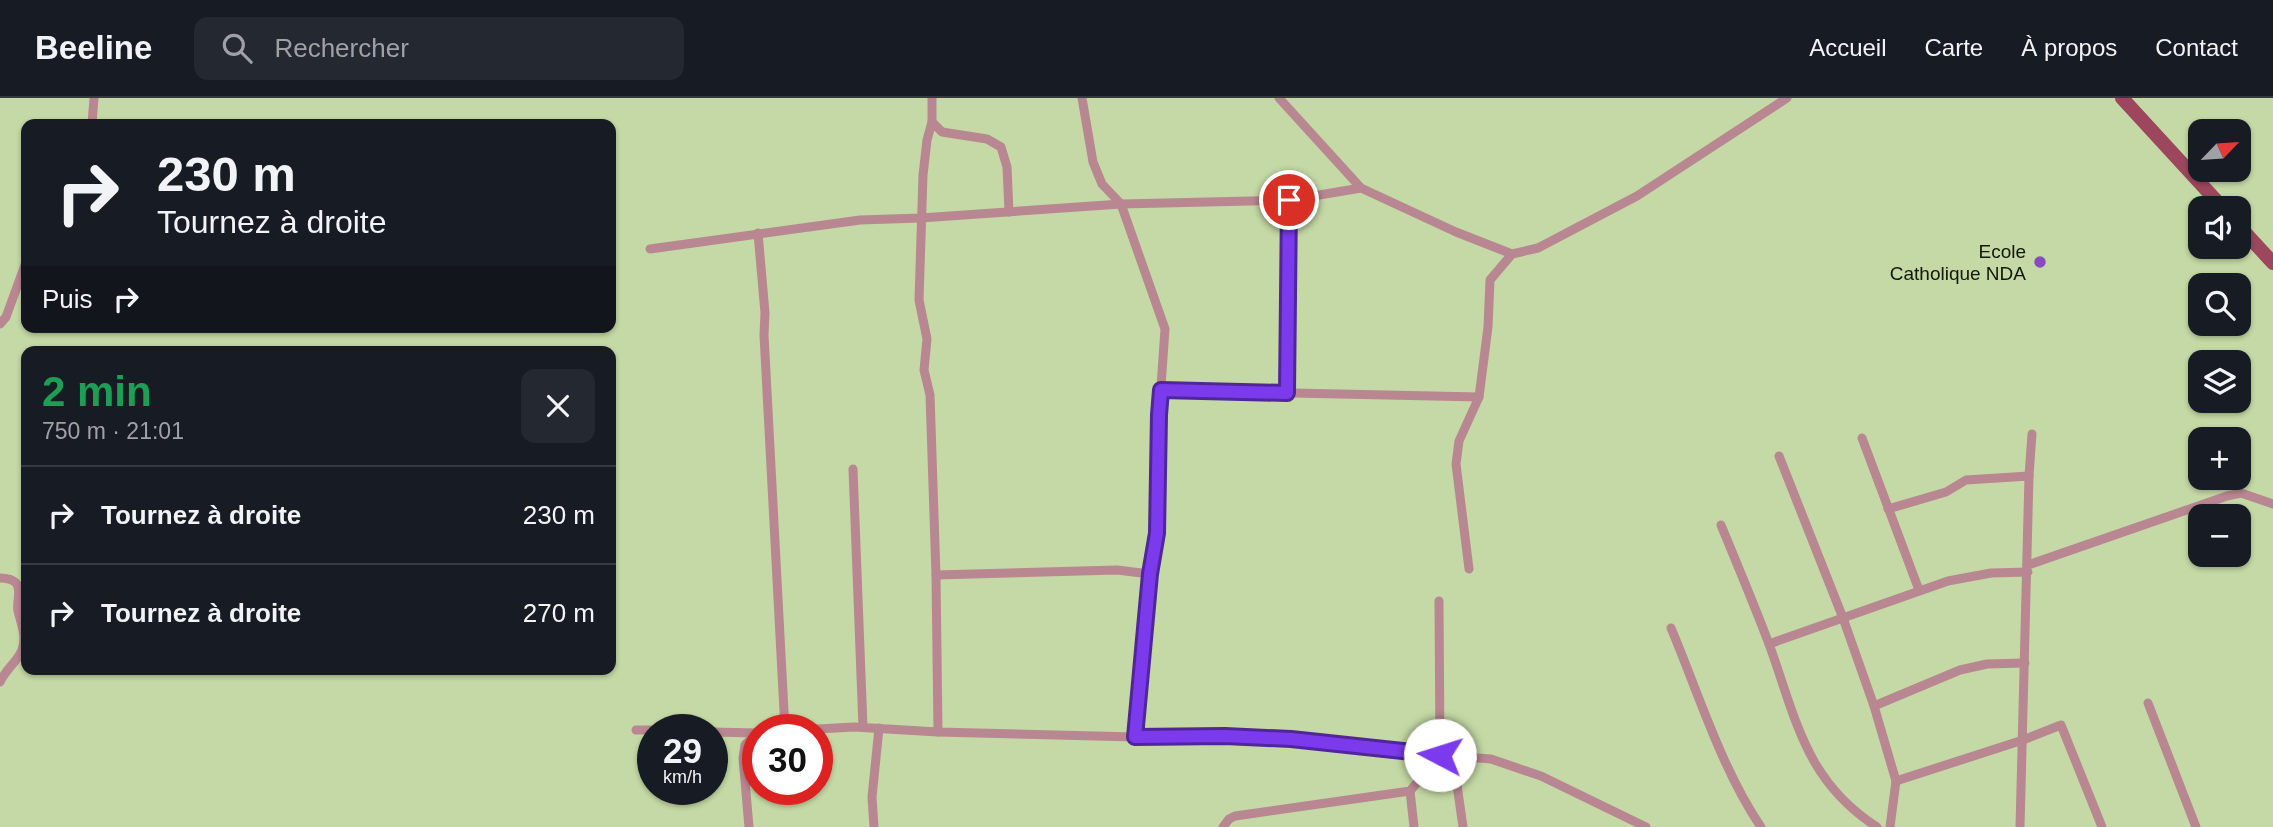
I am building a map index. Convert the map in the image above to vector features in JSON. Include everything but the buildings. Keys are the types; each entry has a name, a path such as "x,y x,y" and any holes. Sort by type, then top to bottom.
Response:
{"main road":[{"path":"2122,98 2212,196"},
{"path":"2251,239 2273,263"}],"street":[{"path":"92,119 93,98"},
{"path":"932,98 932,122 927,140 921,218 919,300 927,339 923,370 930,395 938,732"},
{"path":"1082,98 1093,162 1102,184 1121,204 1165,329 1159,415 1157,533 1150,574 1135,737"},
{"path":"1279,98 1361,188 1456,232 1512,254 1538,248 1637,196 1787,98"},
{"path":"932,122 942,132 987,139 1002,147 1007,167 1009,212"},
{"path":"650,249 860,220 1121,204 1289,200 1361,188"},
{"path":"1287,393 1289,200"},
{"path":"758,233 765,313 784,714"},
{"path":"1469,569 1457,464 1459,441 1479,397 1488,327 1490,279 1512,254"},
{"path":"0,324 6,317 21,276"},
{"path":"1161,390 1479,397"},
{"path":"2020,827 2032,434"},
{"path":"1862,438 1919,590"},
{"path":"1779,456 1843,618 1874,706 1896,781 1890,827"},
{"path":"853,469 863,727"},
{"path":"1888,509 1946,492 1966,480 2029,476"},
{"path":"1769,644 1919,590 1971,576 2028,568 2227,496 2241,493 2273,504"},
{"path":"1721,525 1769,644 1810,757 1837,795 1877,827"},
{"path":"936,575 1117,570 1150,574"},
{"path":"0,578 16,583 21,618"},
{"path":"1223,827 1229,819 1236,816 1410,791 1440,755 1439,601"},
{"path":"1671,628 1727,764 1747,807 1761,827"},
{"path":"0,682 21,652"},
{"path":"1874,706 1960,670 1987,664 2025,663"},
{"path":"2147,703 2196,827"},
{"path":"1896,781 2023,740 2061,724 2102,827"},
{"path":"833,728 1291,739 1492,759 1541,776 1646,827"},
{"path":"874,827 872,797 878,728"},
{"path":"1453,757 1463,827"},
{"path":"1410,791 1413,827"},
{"path":"747,805 749,827"}],"place":[{"name":"Ecole Catholique NDA","path":"2040,262"}],"route":[{"path":"1289,200 1287,393 1161,390 1157,533 1150,574 1135,737 1225,736 1291,739 1440,755"}]}
